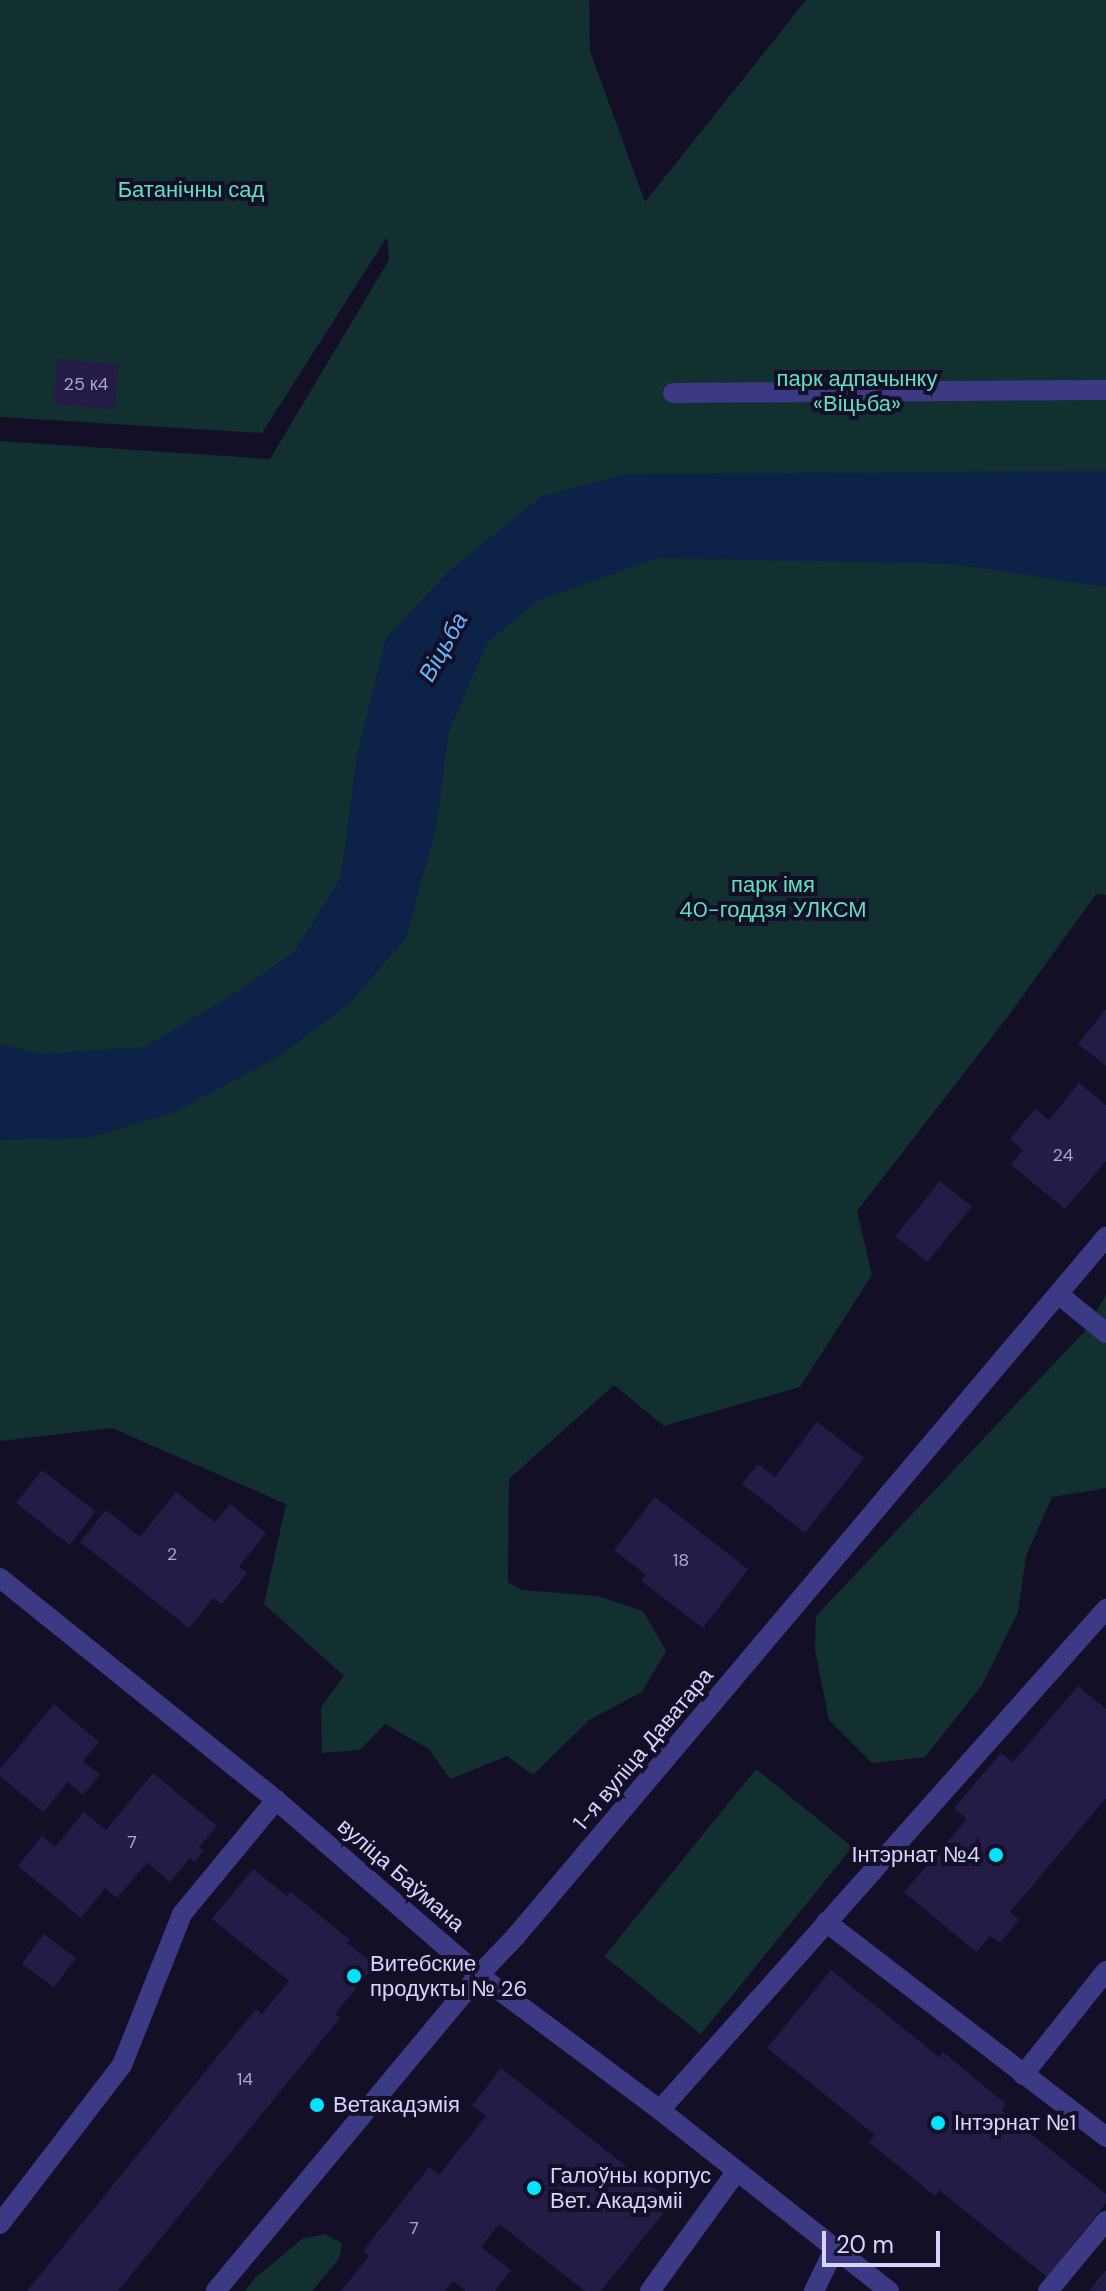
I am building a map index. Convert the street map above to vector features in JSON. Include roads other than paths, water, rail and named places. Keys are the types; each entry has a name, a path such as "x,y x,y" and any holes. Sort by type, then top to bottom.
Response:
{"street":[{"path":"673,393 1106,390"},
{"name":"1-я вуліца Даватара","path":"216,2291 479,1975 516,1936 1106,1237"},
{"path":"1058,1294 1106,1333"},
{"name":"вуліца Баўмана","path":"0,1578 276,1800 479,1975 660,2110 889,2291"},
{"path":"660,2110 1083,1639 1106,1609"},
{"path":"0,2224 122,2065 182,1914 276,1800"},
{"path":"826,1922 1106,2137"},
{"path":"1023,2075 1106,1971"},
{"path":"650,2291 737,2171"},
{"path":"1048,2291 1106,2221"},
{"path":"814,2291 835,2248"}],"water":[{"name":"Віцьба","path":"1106,471 1106,587 954,564 657,558 537,601 488,642 449,730 436,828 406,938 350,1003 278,1057 175,1112 88,1138 0,1140 0,1044 41,1054 145,1047 232,995 295,951 341,877 356,760 386,638 451,569 542,496 628,474"}],"place":[{"name":"Інтэрнат №4","path":"996,1855"},
{"name":"Витебские продукты № 26","path":"354,1976"},
{"name":"Ветакадэмія","path":"317,2105"},
{"name":"Інтэрнат №1","path":"938,2123"},
{"name":"Галоўны корпус Вет. Акадэміі","path":"534,2188"}],"park label":[{"name":"Батанічны сад","path":"191,190"},
{"name":"парк адпачынку «Віцьба»","path":"857,390"},
{"name":"парк імя 40-годдзя УЛКСМ","path":"773,896"}]}
